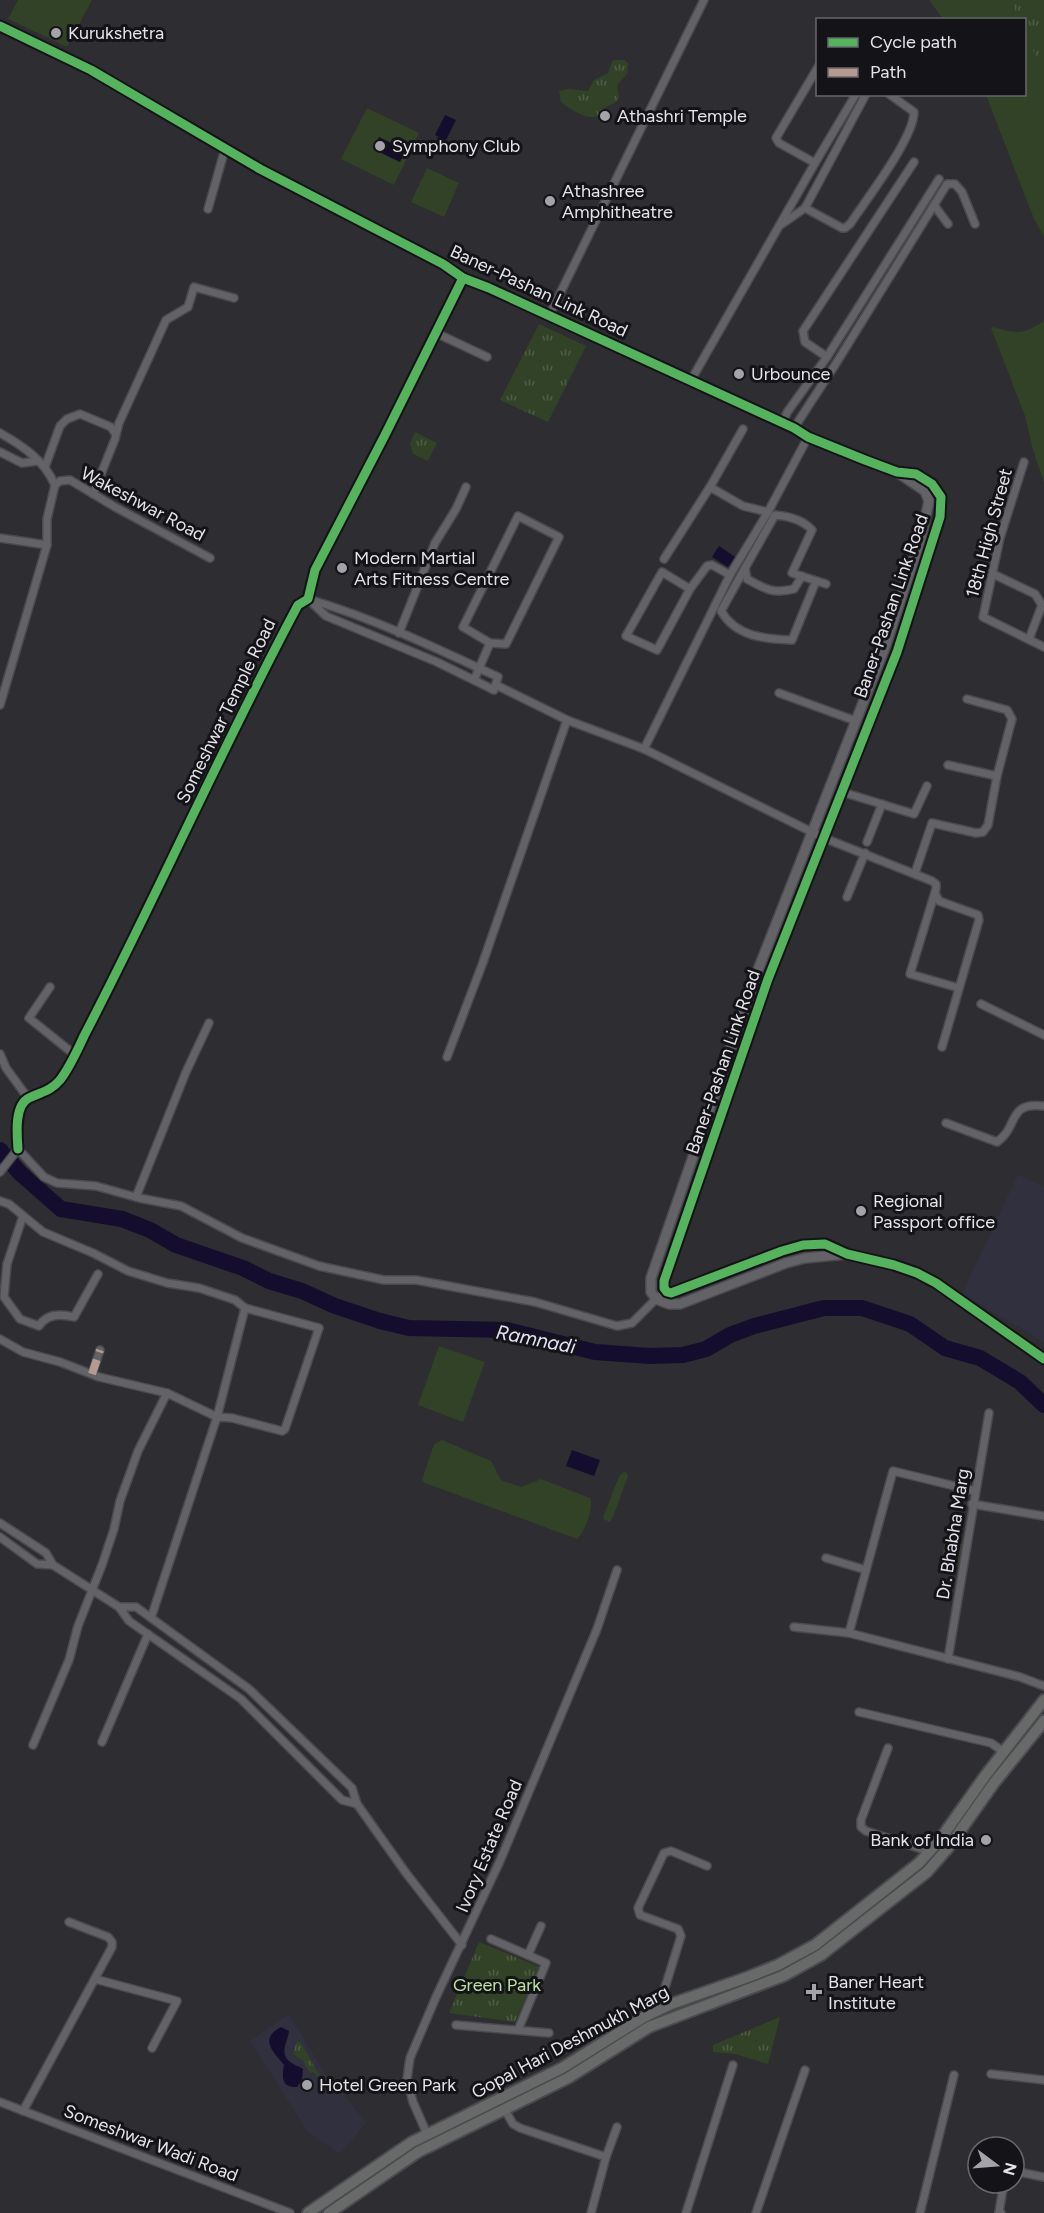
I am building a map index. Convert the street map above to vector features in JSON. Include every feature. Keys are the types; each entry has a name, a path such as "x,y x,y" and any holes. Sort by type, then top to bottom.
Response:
{"main road":[{"name":"Gopal Hari Deshmukh Marg","path":"308,2213 390,2154 562,2068 630,2024 658,2010 778,1965 835,1930 927,1856 1044,1700"},
{"name":"Gopal Hari Deshmukh Marg","path":"329,2213 418,2152 568,2078 649,2027 783,1976 821,1955 934,1865 994,1783 1044,1721"},
{"path":"1018,1734 1027,1742"},
{"path":"927,1856 934,1865"}],"street":[{"path":"549,316 704,0"},
{"name":"Baner-Pashan Link Road","path":"0,26 91,70 225,149 443,264 463,278 794,428 808,437 897,472 925,491 929,501 928,514 885,647 756,975 651,1278 651,1292 656,1299"},
{"path":"815,163 779,143 776,138 816,70"},
{"path":"690,382 855,96"},
{"path":"780,226 805,208 865,96"},
{"path":"805,208 842,228 850,224 894,157 914,120 914,112 892,96"},
{"path":"208,210 225,149"},
{"path":"827,357 805,342 803,331 914,162"},
{"path":"782,423 788,411 827,357 939,179"},
{"path":"794,428 946,184 955,184 962,192 975,224"},
{"path":"934,205 948,224"},
{"name":"Someshwar Temple Road","path":"28,1098 47,1092 54,1086 61,1079 75,1054 262,671 298,605 308,599 315,570 463,278"},
{"path":"93,494 115,439 115,433 166,320 188,307 194,287 234,298"},
{"path":"436,333 487,357"},
{"path":"45,467 60,426 67,419 80,414 111,427 115,433"},
{"path":"664,560 743,429"},
{"name":"Wakeshwar Road","path":"0,433 27,448 45,467 54,485 60,481 70,480 210,558"},
{"path":"644,749 730,575 768,512 808,437"},
{"path":"0,452 22,463 38,461"},
{"name":"18th High Street","path":"1024,462 1000,538 983,617 1044,647"},
{"name":"Baner-Pashan Link Road","path":"667,1292 664,1288 664,1281 768,979 897,652 940,517 941,497 932,484 916,474 897,472"},
{"path":"0,705 47,545 46,519 54,485"},
{"path":"710,487 743,506 768,512"},
{"path":"399,633 435,543 466,488"},
{"path":"816,581 792,640 765,639 738,629 727,621 722,611 775,514 808,525 812,530 792,573 826,584"},
{"name":"Baner-Pashan Link Road","path":"928,514 940,517"},
{"path":"518,516 559,537 506,644 490,643 463,627 518,516"},
{"path":"0,538 47,545"},
{"path":"690,589 662,572 626,636 657,650 690,589 707,566 712,565 730,575"},
{"path":"745,568 747,579 779,593 794,589 802,576"},
{"path":"993,574 1035,594 1042,605 1029,639"},
{"path":"308,599 399,633 498,677 494,690 436,662 326,616 308,599"},
{"path":"474,680 490,643"},
{"path":"496,685 567,720 644,749 824,838 915,873 936,884 910,974 959,988"},
{"path":"779,693 856,721"},
{"path":"915,873 932,823 976,833 983,832 988,825 997,776 1012,719 1007,710 967,699"},
{"path":"447,1056 486,954 567,720"},
{"path":"948,765 997,776"},
{"path":"842,792 915,814 927,786"},
{"path":"867,842 882,804"},
{"path":"847,897 864,854"},
{"path":"935,893 939,901 979,917 942,1047"},
{"path":"50,987 28,1018 75,1054"},
{"path":"981,1004 1044,1035"},
{"path":"136,1197 186,1072 209,1023"},
{"path":"0,1054 6,1068 28,1098 21,1107 18,1117 18,1149 0,1172"},
{"path":"946,1123 997,1142 1008,1131 1020,1109 1027,1105 1044,1106"},
{"path":"18,1149 44,1177 57,1183 96,1186 181,1206 242,1238 319,1266 384,1280 416,1280 535,1302 617,1326 632,1323 656,1299 667,1292 678,1291 782,1251 803,1245 825,1244 847,1254 917,1273 936,1283 1044,1359"},
{"path":"0,1201 9,1204 43,1232 93,1252 128,1271 167,1283 199,1288 235,1300 245,1308 319,1328 285,1429 282,1431 232,1418 217,1417 167,1393 92,1374 23,1352 0,1339"},
{"path":"23,1216 3,1262 4,1298 20,1319 39,1326 42,1321 55,1315 74,1317 98,1274"},
{"path":"656,1299 669,1304 680,1304 786,1263 805,1258 847,1254"},
{"path":"151,1618 217,1417 245,1308"},
{"path":"92,1374 100,1350"},
{"path":"33,1745 69,1660 78,1626 114,1529 120,1501 138,1451 167,1393"},
{"name":"Dr. Bhabha Marg","path":"948,1659 972,1504 989,1413"},
{"path":"849,1633 893,1471 975,1491"},
{"path":"972,1504 1044,1516"},
{"path":"0,1523 46,1553 53,1565"},
{"path":"0,1537 37,1563 53,1565 119,1607 129,1621 241,1700 342,1800 357,1804"},
{"path":"826,1558 866,1570"},
{"name":"Ivory Estate Road","path":"427,2134 413,2102 407,2079 410,2058 500,1861 597,1629 617,1570"},
{"path":"119,1607 136,1607 249,1689 352,1788 357,1804 386,1847 462,1945"},
{"path":"794,1627 849,1633 1020,1677 1044,1686"},
{"path":"102,1742 148,1634"},
{"path":"859,1712 991,1743 1004,1752"},
{"path":"888,1748 861,1820 861,1827 927,1856"},
{"path":"658,2010 681,1936 678,1929 640,1915 638,1908 664,1853 671,1851 707,1866"},
{"path":"23,2110 112,1947 112,1942 108,1937 69,1922"},
{"path":"528,1955 541,1926"},
{"path":"491,1939 546,1963 518,2030"},
{"path":"94,1979 177,2001 152,2049"},
{"path":"456,2025 549,2033"},
{"path":"686,2213 733,2065"},
{"path":"756,2213 805,2070"},
{"path":"991,2074 1044,2080"},
{"path":"920,2213 954,2075"},
{"path":"533,2082 538,2094"},
{"name":"Someshwar Wadi Road","path":"0,2102 290,2213"},
{"path":"505,2110 513,2124 520,2128 606,2157"},
{"path":"591,2213 606,2157 617,2127"},
{"path":"1026,2173 1044,2176"},
{"path":"1000,2213 1002,2195"}],"shaded area":[{"path":"445,115 456,120 446,140 435,135"},
{"path":"379,137 406,150 400,162 373,149"},
{"path":"719,546 735,557 728,567 712,557"},
{"path":"1018,1174 1044,1187 1044,1342 962,1294"},
{"path":"572,1450 600,1460 594,1476 566,1466"},
{"name":"Hotel Green Park","path":"289,2014 328,2079 342,2092 366,2123 340,2154 308,2132 250,2041"},
{"path":"281,2027 289,2031 284,2050 286,2058 303,2069 302,2080 297,2087 285,2084 284,2065 270,2046 270,2036"}],"green space":[{"name":"Kurukshetra","path":"18,0 92,0 67,47 8,19"},
{"path":"929,0 1044,0 1044,237 1034,219 986,96 1026,96 1026,18 942,18"},
{"path":"1011,0 1044,0 1044,76 1026,33 1026,18 1019,18"},
{"path":"625,60 628,63 627,74 618,84 619,98 605,107 598,115 589,117 561,102 559,91 568,89 588,91 594,80 608,73 612,61"},
{"name":"Symphony Club","path":"367,108 419,133 394,185 341,159"},
{"path":"427,168 459,183 444,217 411,202"},
{"path":"1044,321 1044,483 1025,416 991,328 1019,332"},
{"path":"539,324 586,346 548,422 500,400"},
{"path":"415,432 437,443 428,461 413,454 410,444"},
{"path":"439,1346 485,1362 463,1422 418,1405"},
{"path":"442,1440 491,1461 501,1480 521,1487 541,1479 590,1498 590,1514 580,1536 577,1539 425,1483 422,1480 434,1444"},
{"path":"625,1471 628,1476 610,1522 603,1519 604,1515 619,1476"},
{"path":"945,1541 962,1544 958,1565 941,1562"},
{"name":"Green Park","path":"479,1942 540,1967 515,2022 449,2013"},
{"path":"780,2017 768,2064 735,2054 713,2052 713,2045"},
{"path":"297,2041 301,2043 320,2076 318,2077 313,2072 310,2073 303,2061 293,2054"}],"waterway":[{"name":"Ramnadi","path":"0,1150 20,1173 61,1209 122,1219 150,1230 176,1245 243,1268 269,1281 380,1321 409,1328 507,1330 595,1352 650,1356 683,1355 706,1349 730,1335 754,1326 824,1308 862,1308 910,1324 945,1348 980,1358 1020,1382 1044,1405"}],"marked path":[{"path":"92,1374 100,1350"}],"cycle path":[{"path":"0,26 91,70 260,169 443,264 463,278 794,428 808,437 897,472 916,474 932,484 941,497 940,517 897,652 768,979 664,1281 664,1288 671,1293 782,1251 803,1245 825,1244 847,1254 917,1273 936,1283 1044,1359"},
{"path":"18,1149 18,1121 21,1107 29,1098 57,1084 73,1059 270,658 298,605 308,599 315,570 463,278"}],"place":[{"name":"Kurukshetra","path":"56,33"},
{"name":"Athashri Temple","path":"605,116"},
{"name":"Symphony Club","path":"380,146"},
{"name":"Athashree Amphitheatre","path":"550,201"},
{"name":"Urbounce","path":"739,374"},
{"name":"Modern Martial Arts Fitness Centre","path":"342,568"},
{"name":"Regional Passport office","path":"861,1211"},
{"name":"Bank of India","path":"986,1840"},
{"name":"Baner Heart Institute","path":"814,1992"},
{"name":"Hotel Green Park","path":"307,2085"}]}
